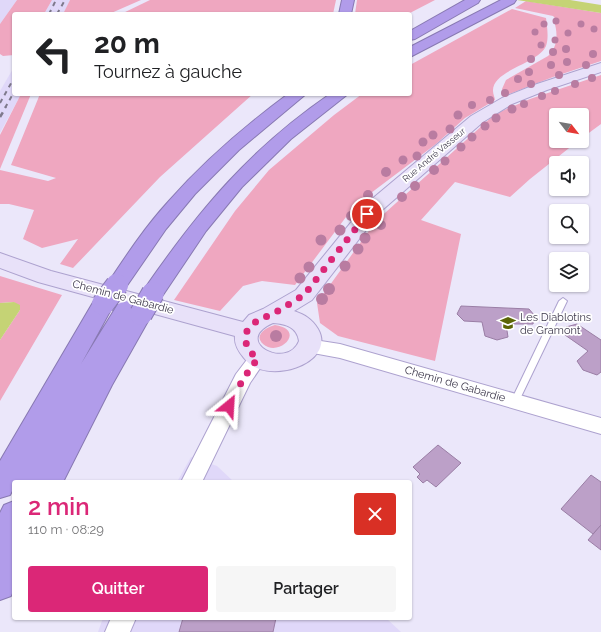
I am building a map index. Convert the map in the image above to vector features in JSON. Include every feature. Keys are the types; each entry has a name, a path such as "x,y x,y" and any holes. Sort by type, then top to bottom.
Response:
{"highway":[{"path":"345,12 348,0"},
{"path":"412,23 441,6 453,6 474,0"},
{"path":"412,51 510,0"},
{"path":"412,35 453,6"},
{"path":"31,480 70,403 114,299 141,228 165,198 208,153 272,96"},
{"path":"0,486 151,236 196,181 268,116 295,96"},
{"path":"146,291 180,229 208,194 236,163 296,109 313,96"},
{"path":"0,456 114,299 146,291 236,183 274,144 337,96"},
{"path":"50,480 102,381 114,299"},
{"path":"0,542 12,518"},
{"path":"0,585 12,560"}],"street":[{"name":"Rue André Vasseur","path":"271,315 304,295 373,208 477,119 507,101 542,87 601,67"},
{"name":"Chemin de Gabardie","path":"0,260 45,276 247,331"},
{"path":"303,324 289,316 271,315 259,319 247,331 245,339 247,346 251,353 267,362 287,361 296,358 303,352 308,346 309,334 303,324 302,311 304,295"},
{"name":"Chemin de Gabardie","path":"308,346 340,351 601,426"},
{"path":"192,480 243,379 258,358"},
{"path":"117,632 123,620"}],"lane":[{"path":"515,402 563,301"}],"shaded area":[{"path":"0,0 17,0 0,24"},
{"path":"17,0 52,0 45,12 12,12 12,55 3,56 0,54 0,24"},
{"path":"52,0 70,0 64,12 45,12"},
{"path":"70,0 141,0 114,12 64,12"},
{"path":"150,0 336,0 333,12 125,12"},
{"path":"357,0 435,0 412,12 355,12"},
{"path":"517,0 570,0 601,5 601,13"},
{"path":"526,1 601,13 601,61 553,77 504,96 502,89 506,80 548,56 554,48 556,40 554,21 556,19 553,16 515,8"},
{"path":"512,9 546,18 548,32 546,46 541,52 534,58 507,72 500,78 495,84 493,91 495,100 465,118 436,144 367,196 349,213 295,285 262,281 243,286 220,311 174,300 235,211 269,170 334,115 359,96 412,96 412,64"},
{"path":"12,70 12,96 20,96 0,133 0,91"},
{"path":"601,75 601,124 589,133 589,108 549,108 549,148 569,148 559,156 549,156 549,164 510,197 455,182 421,220 461,234 435,361 338,336 320,323 317,303 376,221 495,114 530,99"},
{"path":"20,96 30,96 0,169 0,135"},
{"path":"39,96 251,96 160,177 73,268 60,264 78,239 42,248 23,239 34,210 9,204 0,204 0,170 48,181 56,178 11,165"},
{"path":"0,276 62,295 0,401 0,340 20,310 14,302 0,303"},
{"path":"14,302 20,305 20,310 0,340 0,303"},
{"path":"275,325 284,328 289,332 287,342 276,348 269,347 260,341 260,335 262,332"},
{"path":"191,457 217,466 232,480 178,480"},
{"path":"102,620 388,620 401,632 98,632"}],"building":[{"name":"Les Diablotins de Gramont","path":"461,306 529,309 535,316 533,324 506,324 508,337 497,340 485,336 482,322 464,321 457,314"},
{"path":"577,324 601,340 601,372 597,375 583,370 577,361 588,351 565,335 566,327"},
{"path":"438,445 461,463 436,487 427,480 423,483 417,477 420,474 413,467"},
{"path":"591,475 601,482 601,525 593,534 561,509"},
{"path":"601,525 601,550 588,540"},
{"path":"182,620 276,620 273,632 179,632"}],"railway":[{"path":"50,12 56,0"},
{"path":"58,12 65,0"},
{"path":"0,103 12,82"},
{"path":"5,108 12,96"},
{"path":"0,117 6,107"}],"place":[{"name":"Les Diablotins de Gramont","path":"508,323"}],"route":[{"path":"229,406 243,379 258,358 251,353 247,346 245,339 247,331 259,319 271,315 304,295 367,214"}]}
